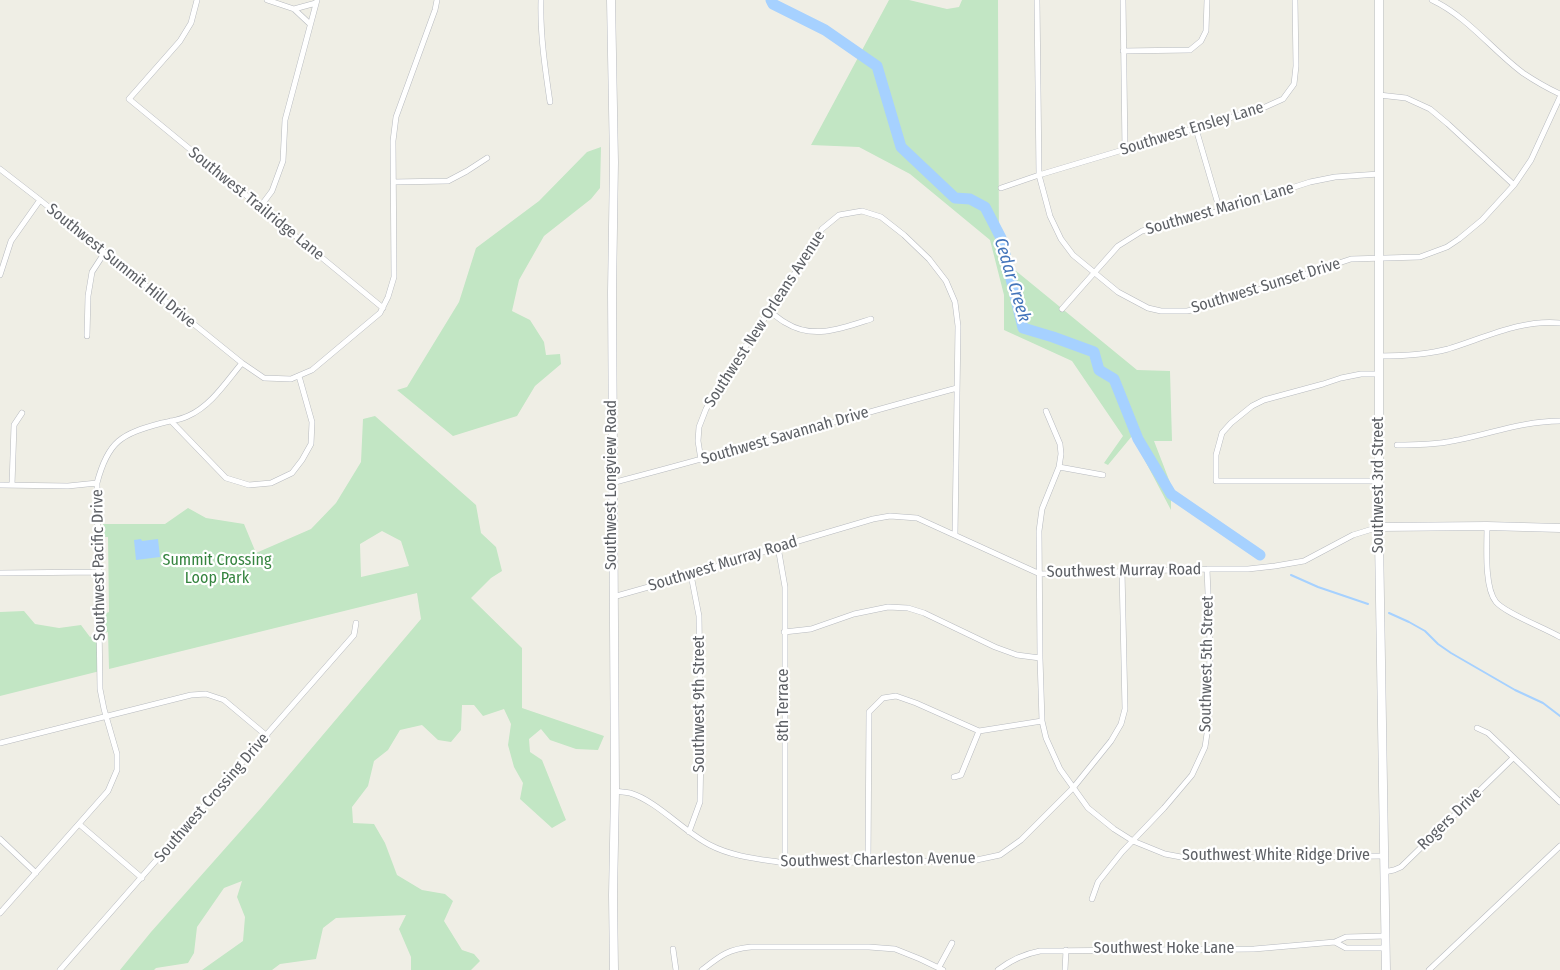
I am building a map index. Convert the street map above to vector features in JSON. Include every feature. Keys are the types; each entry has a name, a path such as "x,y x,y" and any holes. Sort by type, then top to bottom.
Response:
{"street":[{"name":"Southwest Trailridge Lane","path":"197,0 191,23 180,41 129,99 383,308"},
{"path":"267,0 294,9 310,24"},
{"path":"242,363 264,378 291,379 299,376 312,370 380,313 383,308 394,277 393,141 396,117 437,0"},
{"path":"540,0 543,56 550,102"},
{"name":"Southwest Longview Road","path":"611,0 614,162 612,292 615,791 614,970"},
{"name":"Southwest Sunset Drive","path":"1037,0 1039,175 1050,216 1061,239 1073,255 1094,273 1118,292 1148,308 1161,311 1187,311 1222,302 1351,259 1420,257 1447,247 1482,220 1514,185 1531,160 1560,96"},
{"path":"1123,0 1125,150"},
{"path":"1124,51 1190,50 1201,41 1206,31 1207,0"},
{"name":"Southwest Ensley Lane","path":"1002,188 1039,175 1263,108 1283,99 1294,84 1296,66 1295,0"},
{"name":"Southwest 3rd Street","path":"1379,0 1378,481 1386,970"},
{"path":"1432,0 1455,13 1523,73 1560,96"},
{"path":"294,9 316,2"},
{"path":"260,207 272,191 283,161 285,120 316,2"},
{"path":"1379,95 1406,98 1430,109 1514,185"},
{"path":"1196,129 1220,211"},
{"path":"393,182 448,181 487,158"},
{"name":"Southwest Summit Hill Drive","path":"0,170 242,363"},
{"name":"Southwest Marion Lane","path":"1062,309 1118,246 1142,231 1220,211 1310,182 1336,177 1379,174"},
{"path":"0,275 11,241 40,200"},
{"name":"Southwest New Orleans Avenue","path":"701,460 698,441 699,427 706,409 719,386 770,312 822,229 839,215 862,211 881,217 904,235 929,259 946,281 954,302 958,326 955,535"},
{"path":"87,336 88,296 92,272 105,252"},
{"path":"770,312 786,324 804,331 834,331 871,319"},
{"path":"1379,356 1408,356 1446,349 1530,323 1560,323"},
{"name":"Southwest Pacific Drive","path":"106,716 100,686 98,483 107,453 123,437 141,428 188,417 204,406 242,363"},
{"path":"1378,481 1216,481 1216,455 1222,433 1252,406 1264,400 1341,378 1361,374 1379,374"},
{"path":"171,421 226,478 249,485 271,483 292,473 311,444 312,422 299,376"},
{"name":"Southwest Savannah Drive","path":"612,483 957,388"},
{"name":"Southwest White Ridge Drive","path":"1046,411 1060,444 1059,467 1042,509 1039,531 1042,721 1046,738 1060,769 1088,808 1114,830 1133,841 1165,854 1181,857 1384,856"},
{"path":"12,485 14,425 22,413"},
{"path":"1397,445 1424,445 1448,442 1518,425 1560,421"},
{"path":"1059,467 1103,475"},
{"path":"0,485 68,486 98,483"},
{"name":"Southwest Murray Road","path":"613,596 691,575 873,519 890,516 917,518 1040,574 1248,569 1304,561 1353,535 1379,527 1487,526 1560,528"},
{"path":"1487,526 1488,584 1496,602 1508,611 1560,637"},
{"name":"8th Terrace","path":"778,547 785,587 785,864"},
{"name":"Southwest 5th Street","path":"1092,899 1098,882 1192,775 1205,747 1209,720 1210,643 1208,569"},
{"name":"Southwest Charleston Avenue","path":"615,791 629,793 643,799 688,832 712,846 738,855 785,864 972,862 1000,855 1021,840 1073,788 1122,724 1125,709 1122,571"},
{"path":"0,573 100,572"},
{"name":"Southwest 9th Street","path":"688,832 700,802 701,751 699,616 691,575"},
{"path":"784,632 811,629 854,614 888,607 908,608 1017,655 1040,658"},
{"name":"Southwest Crossing Drive","path":"60,970 354,635 356,623"},
{"path":"0,744 191,694 206,694 224,700 266,736"},
{"path":"868,863 869,712 883,698 896,696 979,731 1042,721"},
{"path":"0,913 108,791 117,770 117,754 106,716"},
{"path":"1476,728 1488,733 1560,802"},
{"path":"954,777 961,775 979,731"},
{"name":"Rogers Drive","path":"1384,872 1401,867 1513,758"},
{"path":"79,824 142,878"},
{"path":"0,839 36,872"},
{"path":"1429,970 1560,846"},
{"name":"Southwest Hoke Lane","path":"998,970 1014,958 1040,951 1254,949 1335,942 1346,937 1386,936"},
{"name":"Southwest Hoke Lane","path":"1335,942 1346,948 1386,948"},
{"path":"702,970 726,952 736,948 752,946 895,949 941,969 952,943"},
{"path":"672,949 676,970"},
{"path":"1066,950 1066,970"}],"green space":[{"path":"889,0 909,0 947,9 959,7 962,0 998,0 999,257 1137,370 1170,371 1172,441 1154,441 1171,485 1171,510 1132,436 1108,465 1104,463 1123,436 1072,361 1004,330 1004,295 990,240 910,174 859,147 811,145"},
{"path":"601,147 600,188 591,199 544,236 519,280 512,311 530,320 544,342 546,355 560,354 561,364 535,386 517,416 453,436 397,390 407,387 459,302 476,248 539,201 587,152"},
{"name":"Summit Crossing Loop Park","path":"375,416 476,505 481,533 496,547 502,571 491,578 471,598 522,648 522,708 604,736 598,750 576,749 550,740 541,729 529,739 530,752 542,760 566,820 552,828 520,799 523,783 514,767 508,745 511,724 504,709 483,716 474,705 462,705 461,730 451,742 438,740 422,725 400,730 388,750 374,761 368,786 352,807 353,823 374,824 385,843 397,875 422,890 445,894 453,901 444,921 462,950 474,954 480,961 471,970 411,970 411,957 399,929 406,915 336,918 323,928 316,959 280,964 272,970 202,970 243,941 245,917 237,897 242,881 224,888 197,927 194,953 188,963 156,968 154,970 120,970 151,932 261,808 421,619 417,593 109,669 108,632 104,633 104,614 109,612 108,537 104,537 103,524 165,524 188,508 206,518 244,524 256,553 311,529 336,503 361,462 363,419","holes":["382,531 401,541 409,566 361,577 360,544"]},
{"path":"24,611 35,624 59,628 81,625 90,637 99,634 100,671 0,696 0,612"}],"water":[{"path":"141,539 142,541 158,539 160,557 136,560 134,540"}],"waterway":[{"name":"Cedar Creek","path":"771,0 773,4 825,30 877,66 901,147 955,198 970,199 985,207 1001,238 1023,328 1094,352 1099,370 1114,379 1138,439 1171,494 1260,555"},
{"name":"Cedar Creek","path":"1291,575 1318,587 1368,604"},
{"path":"1389,613 1425,631 1438,644 1451,653 1515,690 1543,703 1560,716"}]}
